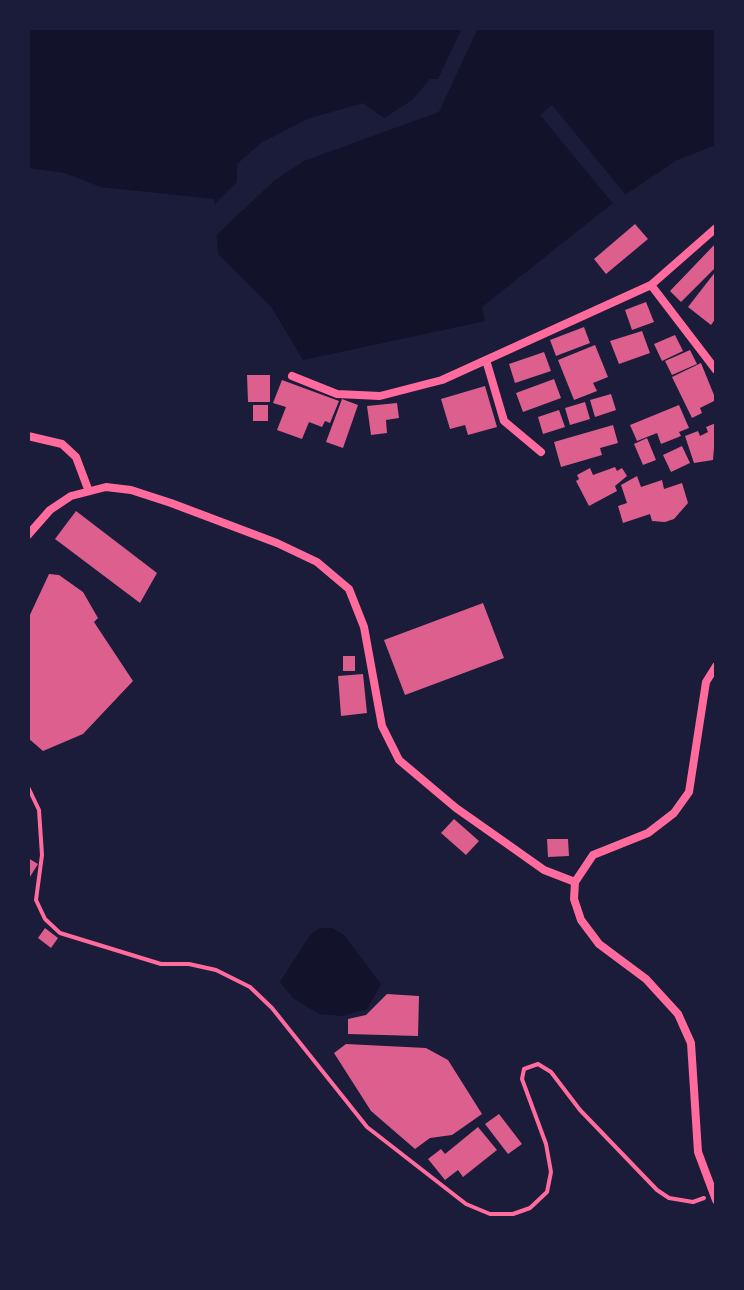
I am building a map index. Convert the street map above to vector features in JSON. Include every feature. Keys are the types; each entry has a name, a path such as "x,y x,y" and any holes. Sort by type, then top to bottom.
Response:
{"street":[{"path":"292,376 337,394 380,396 442,380 651,285 716,228"},
{"path":"651,285 716,370"},
{"path":"486,360 504,421 541,452"},
{"path":"28,436 43,437 62,444 76,457 88,489"},
{"path":"28,535 50,510 88,489 131,490 277,543 317,562 349,589 364,627 382,726 399,760 456,808 544,870 575,882"},
{"path":"715,1198 698,1152 691,1043 678,1014 646,979 599,944 581,920 574,899 575,882 593,855 648,833 674,813 689,792 706,682 716,666"}],"path":[{"path":"28,787 39,810 42,855 36,900 45,919 60,933 76,941 101,944 161,964 189,964 216,970 250,987 272,1008 367,1127 466,1204 490,1214 513,1214 530,1208 547,1192 551,1172 546,1144 522,1079 524,1069 538,1064 551,1072 580,1110 657,1190 669,1198 693,1202 715,1198"}],"shaded area":[{"path":"28,28 716,28 716,145 677,160 614,202 482,307 485,321 303,360 272,308 218,254 214,199 101,187 65,173 28,168"},
{"path":"319,928 332,928 344,935 381,984 367,1009 342,1016 319,1014 293,998 280,982 310,935"}],"pier":[{"path":"462,28 478,28 439,112 304,161 275,180 213,238 211,208 237,182 237,164 261,143 307,119 363,103 384,118 412,100 430,79 438,79"},
{"path":"552,105 628,197 615,206 540,115"}],"building":[{"path":"635,224 648,239 606,274 594,259"},
{"path":"716,243 716,267 681,302 670,291"},
{"path":"716,271 716,318 711,325 688,307"},
{"path":"646,302 654,322 632,330 625,310"},
{"path":"584,327 590,343 556,356 550,340"},
{"path":"642,331 650,353 619,364 610,341"},
{"path":"675,335 683,351 662,361 654,344"},
{"path":"595,345 608,377 593,383 597,391 574,400 558,360"},
{"path":"690,350 697,364 672,375 665,361"},
{"path":"544,352 551,371 515,383 509,364"},
{"path":"701,363 716,400 700,408 702,413 692,418 672,377"},
{"path":"247,375 270,375 270,402 248,402"},
{"path":"554,379 561,398 523,412 516,393"},
{"path":"282,380 339,401 330,423 325,421 322,427 309,422 302,439 277,430 286,407 273,403"},
{"path":"485,386 497,427 468,435 465,425 450,429 441,399"},
{"path":"611,394 616,410 595,417 590,400"},
{"path":"342,399 358,405 343,448 326,442"},
{"path":"585,402 590,419 570,425 565,408"},
{"path":"397,403 399,418 386,420 387,433 371,435 367,406"},
{"path":"253,405 268,405 268,421 253,421"},
{"path":"679,405 689,428 679,432 681,436 661,444 657,433 637,441 630,425"},
{"path":"559,410 565,427 543,434 538,417"},
{"path":"716,423 713,460 694,463 685,436 698,431 700,436 708,432 706,427"},
{"path":"613,425 618,443 600,448 602,455 561,467 554,442"},
{"path":"647,438 656,460 643,465 634,444"},
{"path":"682,446 690,463 671,472 663,455"},
{"path":"615,467 617,471 622,468 627,476 615,486 617,491 589,506 576,481 579,479 577,475 590,468 593,475"},
{"path":"637,476 641,487 662,480 664,489 682,483 688,503 674,519 665,522 652,521 650,514 623,523 618,506 627,503 621,485"},
{"path":"76,511 157,573 140,603 55,539"},
{"path":"49,574 59,575 83,592 98,618 94,622 133,681 83,734 43,751 28,738 28,619"},
{"path":"483,603 504,658 405,695 384,640"},
{"path":"343,656 355,656 355,671 343,671"},
{"path":"363,674 367,713 341,716 338,676"},
{"path":"454,819 479,841 466,855 441,833"},
{"path":"547,839 568,839 569,856 548,857"},
{"path":"28,858 38,864 28,880"},
{"path":"45,928 58,938 51,948 38,938"},
{"path":"387,994 419,996 418,1036 348,1034 348,1019 366,1015"},
{"path":"346,1044 426,1048 448,1060 482,1114 452,1135 430,1138 415,1149 371,1111 334,1053"},
{"path":"499,1114 522,1144 508,1154 485,1124"},
{"path":"478,1127 497,1150 463,1177 458,1170 445,1180 428,1159 441,1149 445,1154"}]}
